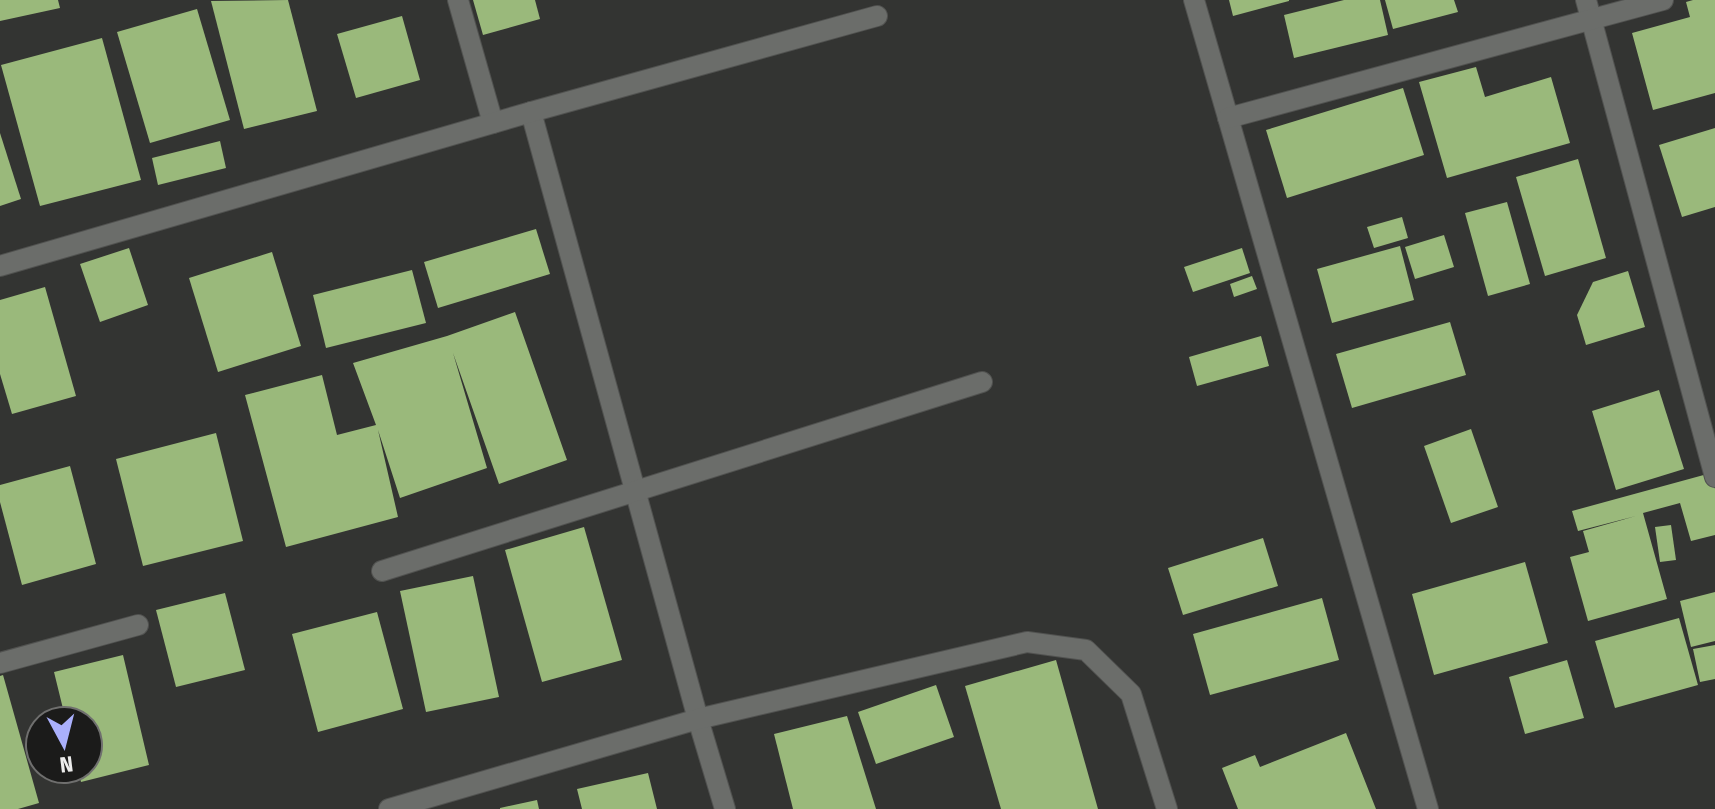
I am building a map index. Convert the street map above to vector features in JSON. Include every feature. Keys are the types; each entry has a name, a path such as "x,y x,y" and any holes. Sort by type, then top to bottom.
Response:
{"street":[{"path":"458,0 493,123"},
{"path":"1194,0 1428,809"},
{"path":"1586,0 1715,477"},
{"path":"1228,118 1663,0"},
{"path":"0,266 531,112 877,16"},
{"path":"531,112 725,809"},
{"path":"382,571 982,382"},
{"path":"0,663 138,625"},
{"path":"389,809 698,719 1027,642 1086,650 1131,694 1167,809"}],"building":[{"path":"0,0 58,0 60,8 0,21"},
{"path":"288,0 317,111 244,129 211,1"},
{"path":"473,0 535,0 540,19 483,35"},
{"path":"1229,0 1289,0 1289,1 1233,16"},
{"path":"1344,0 1380,0 1388,35 1294,58 1284,15"},
{"path":"1385,0 1454,0 1458,12 1393,29"},
{"path":"1715,0 1715,93 1653,110 1632,33 1690,17 1686,2"},
{"path":"197,9 230,120 150,143 117,32"},
{"path":"402,16 420,80 356,98 337,34"},
{"path":"102,38 141,180 40,206 1,65"},
{"path":"1476,67 1485,97 1551,77 1570,143 1447,178 1419,82"},
{"path":"1403,88 1424,155 1287,198 1266,130"},
{"path":"1715,128 1715,207 1682,217 1659,145"},
{"path":"0,133 21,199 0,206"},
{"path":"220,141 226,168 158,185 152,158"},
{"path":"1578,159 1606,258 1545,276 1516,177"},
{"path":"1507,202 1530,284 1488,296 1465,213"},
{"path":"1402,217 1408,238 1374,248 1367,227"},
{"path":"536,229 550,274 438,308 424,262"},
{"path":"1444,235 1454,267 1415,279 1405,247"},
{"path":"1400,246 1414,300 1332,323 1317,269"},
{"path":"129,248 148,305 100,322 80,264"},
{"path":"1242,248 1250,273 1193,292 1184,267"},
{"path":"272,252 301,346 218,372 189,278"},
{"path":"412,270 426,323 326,348 313,295"},
{"path":"1628,271 1645,327 1586,345 1577,315 1593,282"},
{"path":"1252,276 1257,289 1234,297 1230,284"},
{"path":"45,287 76,396 12,414 0,374 0,300"},
{"path":"515,312 567,460 499,484 453,353 487,468 400,498 378,430 398,517 286,547 245,395 322,375 337,435 376,425 353,363 447,336"},
{"path":"1450,322 1466,375 1352,408 1336,354"},
{"path":"1261,336 1269,366 1197,386 1189,357"},
{"path":"1659,390 1684,469 1616,490 1592,411"},
{"path":"1471,429 1498,507 1451,523 1424,446"},
{"path":"216,433 243,541 143,566 116,459"},
{"path":"70,466 96,564 22,585 0,502 0,485"},
{"path":"1711,473 1715,489 1715,535 1691,541 1680,503 1643,513 1667,599 1588,621 1570,557 1589,552 1583,531 1636,516 1578,531 1572,511"},
{"path":"1671,525 1676,560 1660,562 1655,527"},
{"path":"584,527 622,660 542,682 505,550"},
{"path":"1263,538 1278,586 1183,615 1168,568"},
{"path":"1525,562 1548,643 1434,675 1412,594"},
{"path":"473,576 499,697 426,712 400,591"},
{"path":"1715,592 1715,641 1691,647 1680,601"},
{"path":"225,593 245,670 176,687 156,610"},
{"path":"1322,598 1339,660 1210,695 1193,634"},
{"path":"377,612 403,709 318,732 292,634"},
{"path":"1679,618 1698,685 1615,708 1595,641"},
{"path":"1715,645 1715,679 1700,682 1693,649"},
{"path":"123,655 149,765 104,776 104,705 62,705 54,672"},
{"path":"1056,660 1098,809 1001,809 965,686"},
{"path":"1567,660 1584,718 1525,734 1509,677"},
{"path":"3,675 24,750 24,785 34,785 39,803 18,809 0,809 0,676"},
{"path":"936,685 954,737 876,764 858,712"},
{"path":"847,716 876,809 793,809 774,734"},
{"path":"1346,733 1376,809 1238,809 1222,768 1255,755 1260,767"},
{"path":"648,773 657,809 582,809 577,789"},
{"path":"537,800 539,809 500,809 500,808"}]}
